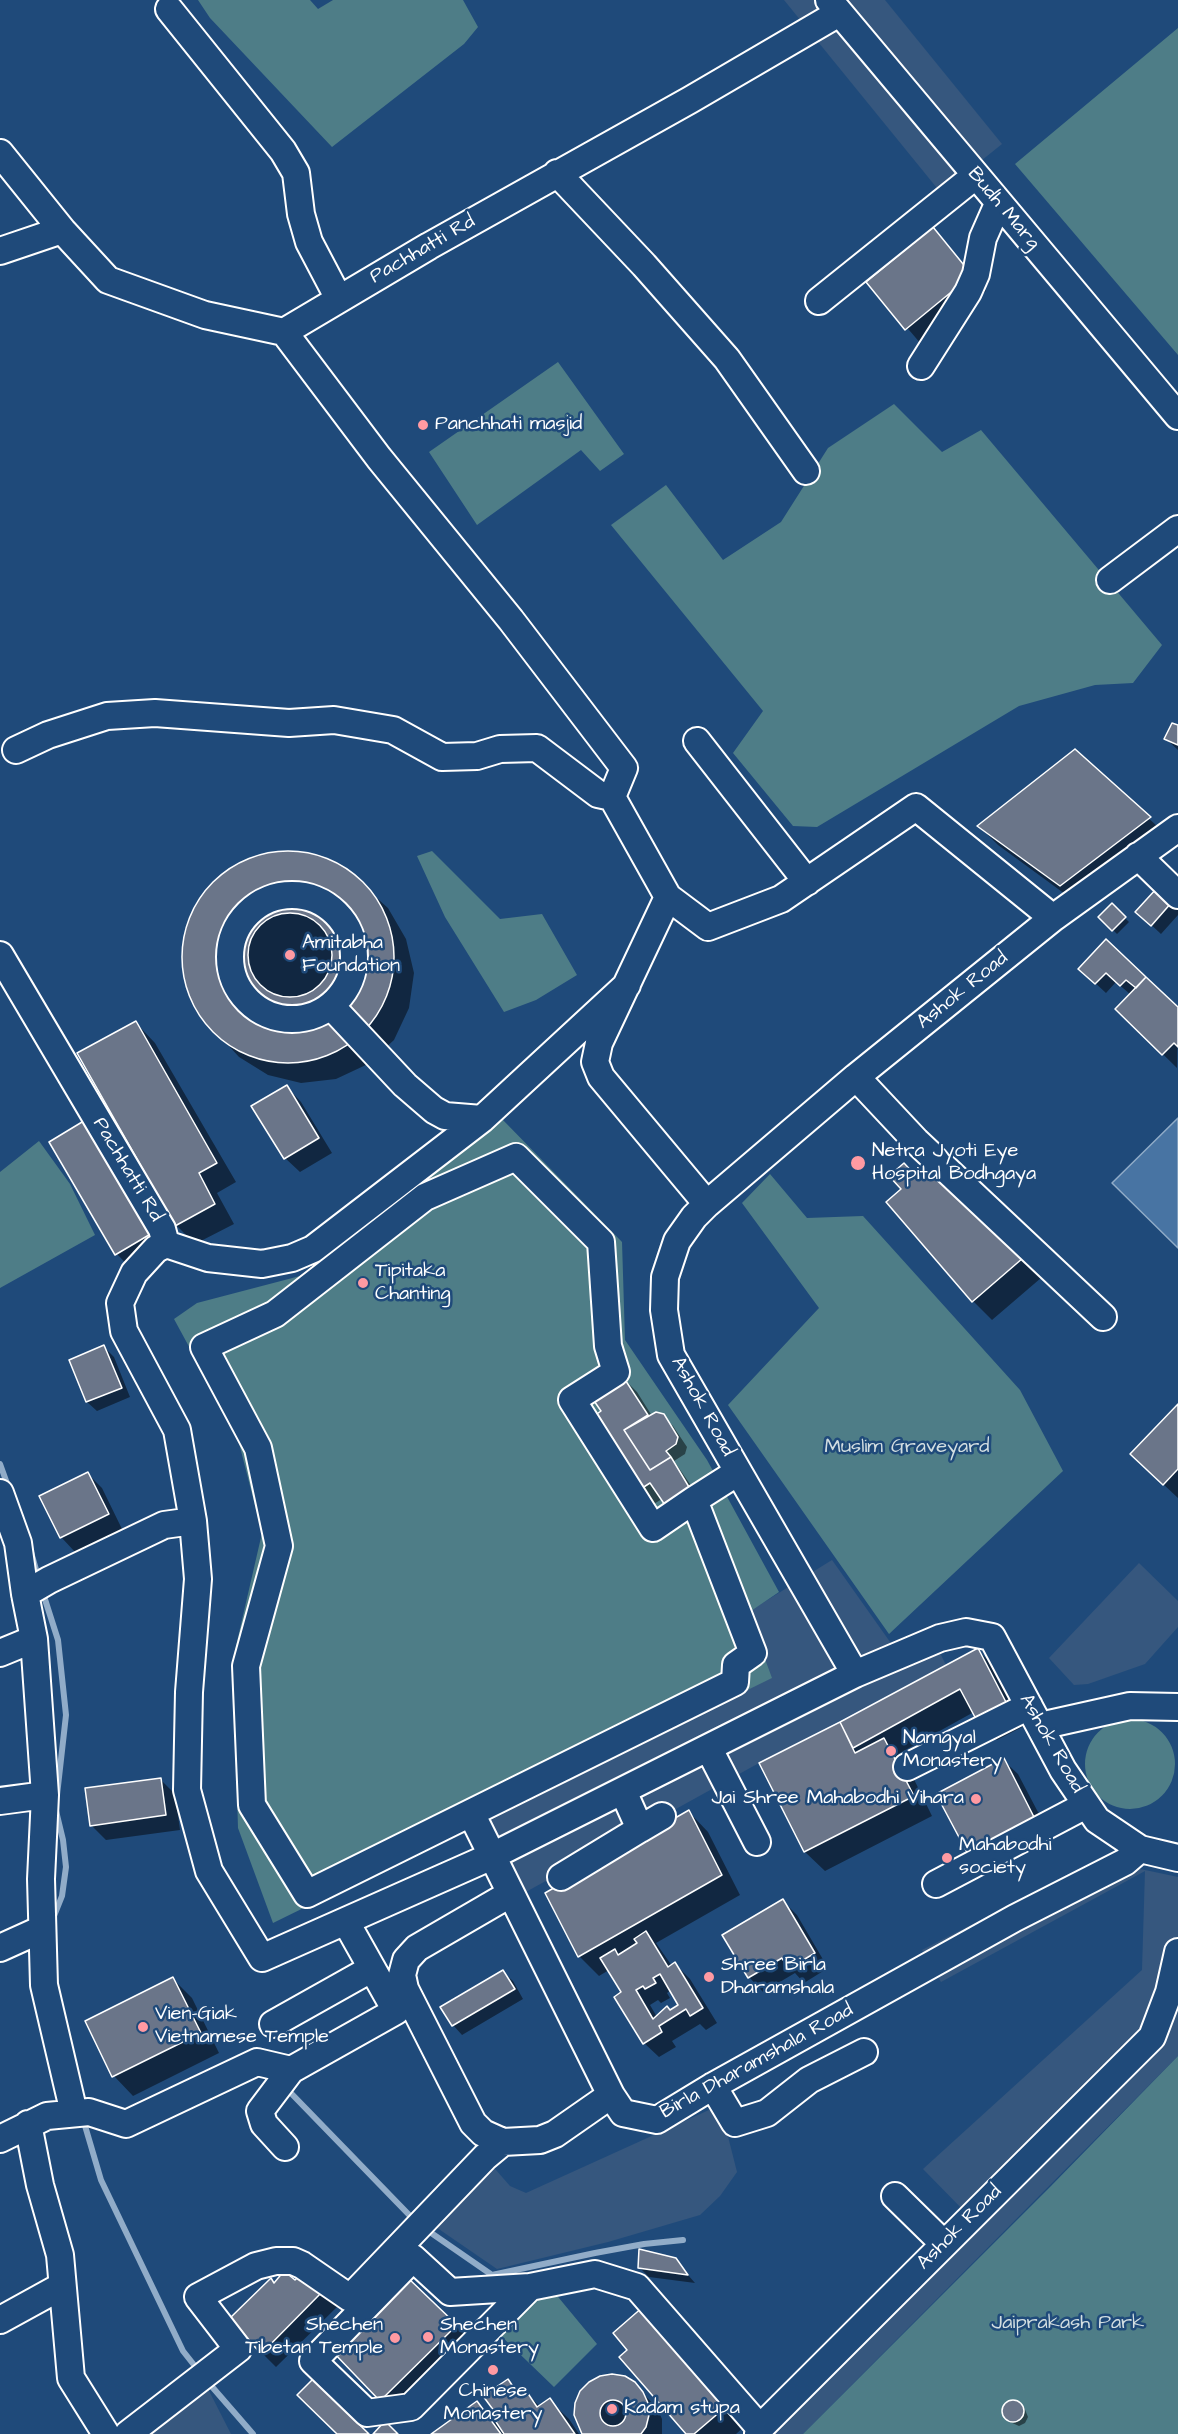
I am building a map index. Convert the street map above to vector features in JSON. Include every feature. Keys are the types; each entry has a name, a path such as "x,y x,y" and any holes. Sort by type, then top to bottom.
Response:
{"street":[{"name":"Pachhatti Rd","path":"284,332 557,173 690,100 834,6"},
{"name":"Budh Marg","path":"834,6 1178,416"},
{"path":"169,9 283,151 297,173 301,214 309,242 339,299"},
{"path":"0,153 62,230 108,279 205,315 284,332 379,458 511,620 624,768 612,797"},
{"path":"557,173 728,359 806,471"},
{"path":"819,301 975,176"},
{"path":"921,366 968,292 976,274 983,238 998,204"},
{"path":"0,251 62,230"},
{"path":"1110,580 1178,529"},
{"path":"16,750 48,735 107,716 155,713 289,723 334,720 393,730 442,757 477,756 500,749 537,748 598,794 612,797 668,897 708,927 781,899 916,807 1053,918"},
{"path":"697,741 807,882"},
{"name":"Ashok Road","path":"1178,828 1053,918 856,1077 706,1204 693,1217 677,1241 665,1276 664,1310 671,1355 855,1674 940,1638 966,1632 992,1637 1063,1770 1097,1820 1140,1849 1178,1858"},
{"path":"1138,856 1178,895"},
{"path":"282,896 302,896 321,902 338,914 349,932 354,951 352,971 345,990 331,1006 313,1016 293,1020 273,1017 254,1007 240,992 232,973 230,953 235,933 246,915 262,902 282,896"},
{"path":"668,897 599,1043 595,1062 601,1077 706,1204"},
{"name":"Pachhatti Rd","path":"0,955 162,1229 166,1244 156,1249 134,1273 120,1303 124,1331 177,1430 193,1521 198,1579 189,1692 187,1790 209,1870 262,1959 346,1922"},
{"path":"166,1244 208,1258 262,1264 292,1258 313,1249 482,1119 627,986"},
{"path":"331,1006 405,1085 434,1110 445,1116 482,1119"},
{"path":"856,1077 916,1141 1103,1317"},
{"path":"694,1500 753,1653 736,1665 735,1682 307,1894 252,1805 246,1666 279,1546 258,1448 204,1347 275,1314 425,1197 516,1157 601,1242 608,1346 616,1372 572,1400 653,1528 694,1500 738,1472"},
{"path":"0,1493 18,1543 34,1639 45,1795 41,1880 44,1985 82,2113"},
{"path":"25,1594 49,1580 164,1526 193,1521"},
{"path":"0,1653 34,1639"},
{"path":"285,2147 264,2124 260,2111 290,2070 396,2011 346,1922 492,1856 855,1674"},
{"path":"907,1767 1034,1716 1130,1706 1178,1707"},
{"path":"709,1749 758,1842"},
{"path":"623,1791 640,1829"},
{"path":"0,1801 45,1795"},
{"path":"936,1884 1086,1804"},
{"name":"Birla Dharamshala Road","path":"471,1814 611,2096 623,2113 657,2120 713,2086 1015,1918 1125,1862 1140,1849"},
{"path":"561,1877 662,1816"},
{"path":"510,1894 417,1948 406,1960 402,1975 405,1989 473,2123 483,2133 502,2142 540,2140 555,2134 611,2096"},
{"path":"0,1948 42,1929"},
{"name":"Ashok Road","path":"759,2431 1152,2037 1169,1992 1178,1952"},
{"path":"273,2024 371,1969"},
{"path":"713,2086 735,2123 767,2114 809,2080 864,2052"},
{"path":"0,2139 47,2116 82,2113 126,2124 257,2062 290,2070"},
{"path":"28,2124 40,2185 60,2255 71,2378 106,2434"},
{"path":"129,2434 238,2349 198,2297 256,2266 276,2261 293,2261 350,2298 502,2142"},
{"path":"895,2196 944,2244"},
{"path":"530,2287 411,2407 367,2413 313,2361 413,2258 450,2292 530,2287 595,2274 637,2287 759,2431"},
{"path":"0,2320 63,2286"}],"shaded area":[{"path":"784,0 885,0 1002,144 941,193"},
{"path":"1178,1118 1178,1248 1112,1183"},
{"path":"832,1560 900,1656 934,1641 946,1665 759,1763 524,1893 488,1816 771,1678 748,1612"},
{"path":"1139,1563 1178,1601 1178,1627 1145,1664 1088,1684 1074,1685 1049,1658"},
{"path":"1098,1860 1178,1877 1178,2056 803,2434 758,2434 970,2217 923,2169 1142,1970 1145,1871 941,1982 922,1950"},
{"path":"720,2105 737,2172 720,2196 700,2215 608,2242 497,2269 430,2223 489,2162 510,2186 526,2193"},
{"path":"206,2385 231,2434 141,2434"}],"green space":[{"path":"198,0 310,0 318,9 333,0 463,0 478,27 464,44 332,147 210,18"},
{"path":"1178,28 1178,355 1015,164"},
{"path":"558,362 624,454 600,471 581,450 477,525 429,452"},
{"path":"894,404 942,452 981,430 1162,645 1133,683 1095,685 1019,706 817,827 793,826 733,753 763,711 611,525 666,485 723,560 781,522 828,448"},
{"path":"432,851 500,919 542,914 577,975 536,1000 504,1012 445,917 417,856"},
{"path":"502,1119 622,1242 625,1340 707,1460 779,1592 748,1613 772,1678 273,1923 238,1828 233,1659 262,1533 237,1435 174,1319 197,1303 300,1276"},
{"path":"39,1141 70,1184 95,1235 0,1288 0,1172"},
{"name":"Muslim Graveyard","path":"770,1174 807,1218 863,1216 1020,1390 1063,1471 889,1634 728,1405 819,1308 742,1203"},
{"path":"1130,1719 1147,1723 1162,1732 1171,1747 1175,1764 1171,1781 1162,1796 1147,1805 1130,1809 1113,1805 1098,1796 1089,1781 1085,1764 1089,1747 1098,1732 1113,1723"},
{"name":"Jaiprakash Park","path":"1178,2056 1178,2434 803,2434 1051,2186"},
{"path":"554,2292 597,2344 554,2387 499,2334 542,2293"}],"building":[{"path":"933,227 972,275 905,330 866,282"},
{"path":"1172,723 1178,725 1178,745 1164,739"},
{"path":"1075,749 1151,817 1060,886 977,826"},
{"path":"288,851 309,853 328,859 347,869 363,882 376,898 386,917 392,936 394,957 392,978 386,997 376,1016 363,1032 347,1045 328,1055 309,1061 288,1063 267,1061 248,1055 229,1045 213,1032 200,1016 190,997 184,978 182,957 184,936 190,917 200,898 213,882 229,869 248,859 267,853"},
{"path":"1157,888 1172,902 1151,926 1135,912"},
{"path":"1112,903 1126,917 1112,931 1098,917"},
{"name":"Amitabha Foundation","path":"290,913 313,920 325,932 332,955 325,978 313,990 290,997 267,990 255,978 248,955 255,932 267,920"},
{"path":"1106,939 1146,977 1136,988 1126,980 1120,986 1106,973 1095,984 1078,969"},
{"path":"1146,977 1178,1007 1178,1047 1174,1043 1162,1055 1115,1009"},
{"path":"136,1021 217,1163 199,1173 215,1204 175,1226 77,1053"},
{"path":"287,1085 319,1138 284,1159 251,1106"},
{"path":"87,1119 154,1232 115,1255 49,1142"},
{"path":"932,1160 1023,1258 972,1302 886,1202 901,1189 889,1176 904,1163 915,1175"},
{"path":"104,1345 122,1388 86,1402 69,1360"},
{"path":"622,1375 648,1415 624,1430 650,1470 671,1457 692,1492 667,1508 650,1483 636,1492 594,1416 601,1411 590,1395"},
{"path":"1178,1404 1178,1469 1163,1485 1130,1454"},
{"path":"656,1412 664,1414 678,1437 676,1444 666,1451 671,1457 650,1470 624,1430"},
{"path":"88,1472 109,1514 60,1538 39,1496"},
{"path":"978,1648 1008,1706 977,1721 960,1689 853,1748 840,1722"},
{"path":"840,1722 855,1753 884,1738 914,1796 804,1852 759,1763"},
{"path":"1004,1758 1036,1821 969,1856 936,1794"},
{"path":"161,1778 166,1815 90,1826 85,1788"},
{"path":"689,1810 722,1875 578,1957 545,1893"},
{"path":"783,1899 815,1953 788,1969 782,1958 748,1978 722,1935"},
{"path":"646,1931 668,1967 675,1962 703,2008 690,2016 686,2009 659,2026 662,2032 643,2044 614,1997 621,1992 600,1958 615,1949 618,1955 637,1943 634,1939","holes":["660,1974 678,2005 670,2010 667,2006 653,2019 636,1990 643,1986 645,1989 656,1983 653,1978"]},
{"path":"503,1970 515,1989 452,2026 440,2007"},
{"name":"Vien-Giak Vietnamese Temple","path":"173,1977 201,2033 112,2077 85,2021"},
{"path":"639,2249 676,2258 688,2275 638,2268"},
{"path":"284,2271 295,2280 303,2272 324,2290 261,2354 230,2318 271,2278 274,2283"},
{"name":"Shechen Tibetan Temple","path":"407,2277 457,2325 380,2401 332,2351"},
{"path":"644,2306 728,2405 694,2434 686,2434 619,2357 627,2350 613,2333"},
{"name":"Kadam stupa","path":"612,2374 625,2376 635,2382 643,2392 648,2403 649,2415 646,2427 641,2434 582,2434 574,2415 575,2403 580,2391 600,2376"},
{"path":"313,2379 369,2434 337,2434 297,2395"},
{"path":"508,2379 518,2394 525,2389 537,2407 550,2398 575,2434 504,2434 496,2422 500,2419 483,2396"},
{"path":"613,2400 622,2404 626,2413 622,2422 613,2426 604,2422 600,2413 604,2404"},
{"path":"1009,2400 1017,2400 1024,2407 1024,2415 1017,2422 1009,2422 1002,2415 1002,2407"},
{"path":"477,2401 501,2434 431,2434"},
{"path":"385,2421 398,2434 373,2434"}],"waterway":[{"path":"0,1464 9,1489"},
{"path":"31,1552 39,1580"},
{"path":"42,1590 58,1640 66,1715 57,1795"},
{"path":"52,1921 62,1896 66,1867 56,1811"},
{"path":"285,2087 416,2222"},
{"path":"83,2119 101,2180 183,2351 198,2370"},
{"path":"424,2228 492,2275 644,2244 683,2240"},
{"path":"207,2381 253,2434"}],"place":[{"name":"Panchhati masjid","path":"423,425"},
{"name":"Amitabha Foundation","path":"290,955"},
{"name":"Netra Jyoti Eye Hospital Bodhgaya","path":"858,1163"},
{"name":"Tipitaka Chanting","path":"363,1283"},
{"name":"Namgyal Monastery","path":"891,1751"},
{"name":"Jai Shree Mahabodhi Vihara","path":"976,1799"},
{"name":"Mahabodhi society","path":"947,1858"},
{"name":"Shree Birla Dharamshala","path":"709,1977"},
{"name":"Vien-Giak Vietnamese Temple","path":"143,2027"},
{"name":"Shechen Monastery","path":"428,2337"},
{"name":"Shechen Tibetan Temple","path":"395,2338"},
{"name":"Chinese Monastery","path":"493,2370"},
{"name":"Kadam stupa","path":"612,2409"}]}
